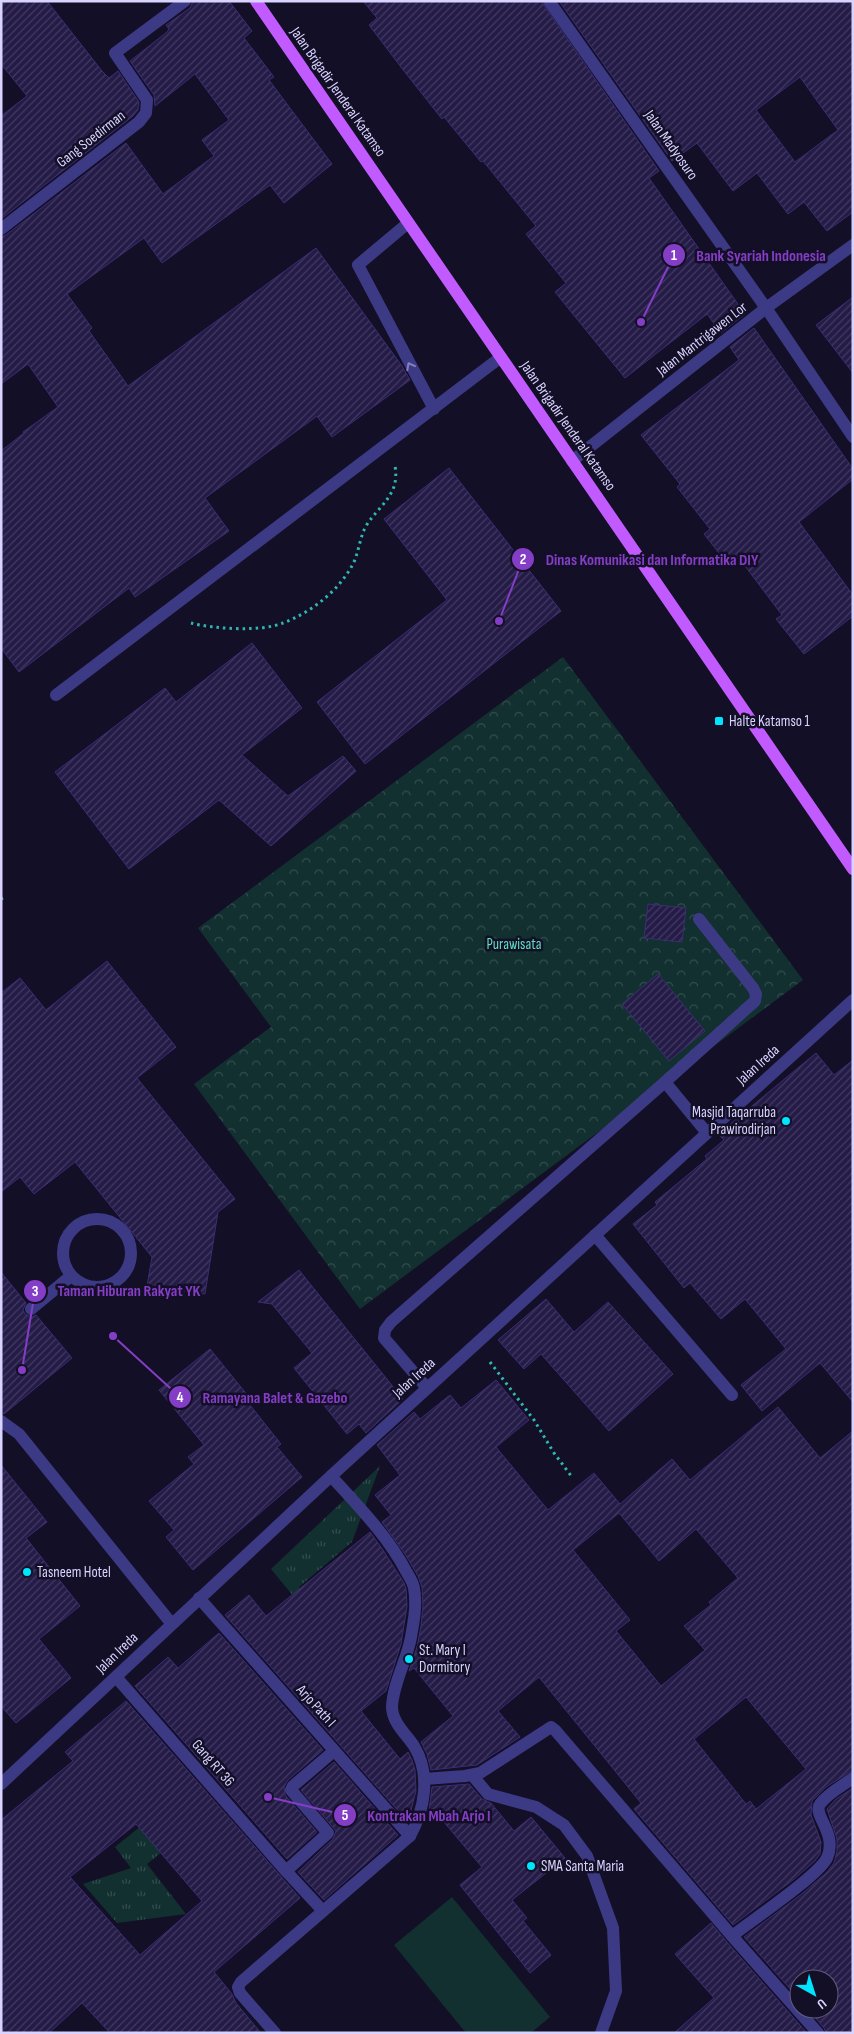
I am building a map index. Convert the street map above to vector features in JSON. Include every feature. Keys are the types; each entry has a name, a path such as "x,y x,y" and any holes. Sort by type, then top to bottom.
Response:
{"main road":[{"name":"Jalan Brigadir Jenderal Katamso","path":"256,1 853,868"}],"street":[{"name":"Gang Soedirman","path":"1,229 139,122 146,114 147,100 115,53 185,1"},
{"name":"Jalan Madyosuro","path":"549,1 766,308 853,437"},
{"path":"408,223 358,265 434,409"},
{"name":"Jalan Mantrigawen Lor","path":"572,461 766,308 853,244"},
{"path":"56,695 501,357"},
{"path":"427,1388 384,1338 385,1330 391,1322 755,1002 756,994 753,988 700,919"},
{"name":"Jalan Ireda","path":"1,1784 198,1598 853,1000"},
{"path":"665,1082 707,1133"},
{"path":"100,1218 113,1222 124,1230 130,1242 132,1255 128,1268 120,1279 108,1285 95,1287 82,1284 71,1276 65,1264 63,1251 67,1238 75,1227 87,1220 100,1218"},
{"path":"595,1235 732,1395"},
{"path":"31,1308 71,1276"},
{"path":"1,1421 19,1434 171,1623"},
{"path":"275,2033 240,1993 238,1987 241,1982 410,1836 419,1819 424,1779 424,1770 415,1747 397,1722 392,1708 411,1639 416,1609 414,1586 400,1559 382,1533 331,1476"},
{"name":"Arjo Path I","path":"198,1598 410,1836"},
{"name":"Gang RT 36","path":"116,1677 323,1911"},
{"path":"424,1779 480,1773 551,1727 556,1730 732,1936 818,2033"},
{"path":"286,1871 328,1833 291,1790 293,1786 334,1751"},
{"path":"472,1775 488,1794 536,1807 564,1824 587,1856 613,1928 616,1991 601,2033"},
{"path":"732,1936 815,1872 826,1860 830,1849 830,1838 818,1812 818,1806 853,1778"}],"path":[{"path":"174,606 186,622 227,628 251,628 281,624 314,607 341,581 354,561 363,531 370,519 391,496 397,478 395,466 380,449"},
{"path":"476,1344 534,1420 554,1453 572,1477"}],"green space":[{"name":"Purawisata","path":"563,657 803,980 360,1309 194,1084 271,1027 198,928"},
{"path":"380,1466 352,1542 299,1587 331,1622 322,1631 271,1569"},
{"path":"157,1813 178,1839 147,1864 186,1914 117,1923 83,1884 131,1868 115,1847"},
{"path":"452,1897 550,2017 531,2033 466,2033 394,1945"}],"building":[{"path":"1,1 47,1 102,71 109,78 118,71 139,102 138,110 133,116 1,219 1,116 27,96 1,64"},
{"path":"193,1 229,1 252,31 244,38 274,77 269,80 332,164 284,203 270,185 162,263 144,238 67,294 92,328 89,331 128,386 316,248 402,366 410,380 332,437 317,416 205,498 229,531 135,597 129,588 19,672 1,648 1,451 23,432 58,407 28,364 1,384 1,237 126,143 163,194 214,156 202,140 229,120 195,74 155,106 154,95 130,61 167,32 169,29 166,25 190,8"},
{"path":"363,1 541,1 659,171 649,178 745,314 721,333 707,314 625,378 555,292 566,283 526,234 536,226 483,161 481,162 444,117 442,119 404,71 369,25 377,18"},
{"path":"559,1 853,1 853,212 827,231 804,202 788,214 757,173 733,191 697,143 672,161","holes":["800,77 838,130 795,162 756,110"]},
{"path":"853,297 853,373 816,325"},
{"path":"754,328 853,469 853,479 799,522 853,595 853,616 804,654 776,619 782,615 736,554 726,562 704,534 710,529 677,487 680,484 641,435 739,360 730,347"},
{"path":"449,468 561,611 365,764 317,702 447,600 384,519"},
{"path":"252,643 302,708 242,755 288,796 343,756 356,771 271,846 219,800 129,869 55,772 165,688 176,702"},
{"path":"648,904 686,908 682,942 644,938"},
{"path":"107,961 176,1047 137,1078 235,1199 218,1212 205,1294 147,1286 152,1257 75,1162 34,1194 20,1177 1,1192 1,993 20,978 46,1010"},
{"path":"658,974 705,1031 669,1061 622,1004"},
{"path":"816,1053 834,1075 853,1060 853,1402 820,1363 762,1411 741,1385 786,1349 745,1299 721,1319 690,1283 684,1288 633,1224 657,1205 655,1202 707,1159 705,1156 724,1140 718,1134"},
{"path":"299,1270 403,1399 366,1433 359,1424 347,1434 294,1368 312,1353 272,1304 258,1302"},
{"path":"1,1272 26,1303 23,1310 25,1314 32,1317 36,1315 72,1358 4,1414 1,1413"},
{"path":"546,1299 574,1332 608,1302 673,1374 609,1431 541,1354 524,1369 498,1340"},
{"path":"210,1349 249,1397 246,1400 281,1444 277,1447 302,1477 193,1570 166,1537 174,1530 149,1501 194,1464 188,1457 204,1445 159,1390"},
{"path":"496,1380 529,1420 496,1447 548,1510 594,1473 620,1504 672,1459 690,1480 778,1407 820,1458 853,1431 853,1770 826,1787 812,1801 811,1815 821,1842 820,1854 815,1861 733,1925 634,1809 641,1803 539,1677 498,1711 520,1737 477,1765 431,1770 427,1754 421,1742 453,1716 414,1668 409,1671 417,1647 421,1626 422,1587 405,1554 382,1522 391,1515 375,1495 400,1475 377,1445 414,1412 420,1419 450,1395 461,1408","holes":["619,1513 659,1561 696,1529 738,1578 709,1602 711,1605 684,1626 705,1650 661,1686 616,1631 630,1620 573,1550","746,1697 806,1769 756,1809 750,1801 746,1804 694,1739"]},
{"name":"Tasneem Hotel","path":"1,1465 47,1522 26,1538 80,1606 39,1639 71,1678 16,1723 1,1706"},
{"path":"370,1532 404,1583 407,1606 401,1644 386,1691 361,1711 400,1759 408,1752 412,1760 415,1770 416,1791 408,1822 225,1615 249,1595 266,1616"},
{"path":"219,1633 323,1750 288,1780 284,1787 285,1795 317,1832 287,1859 135,1686 168,1657 178,1668"},
{"path":"126,1701 300,1898 214,1972 261,2033 110,2033 82,2003 49,2033 1,2033 1,1820 73,1761 65,1752","holes":["136,1824 202,1901 140,1955 70,1877"]},
{"path":"334,1762 398,1835 324,1900 298,1872 333,1839 336,1831 301,1790"},
{"path":"469,1784 482,1799 491,1803 514,1831 531,1817 565,1858 512,1900 527,1918 523,1921 551,1955 530,1973 460,1885 482,1867 432,1808 429,1811 432,1787"},
{"path":"853,1788 853,2033 826,2033 816,2019 839,2019 839,1969 789,1969 789,1988 744,1937 803,1893 827,1872 834,1863 837,1839 827,1809 836,1799"},
{"path":"711,1923 789,2013 789,2019 795,2019 807,2033 674,2033 714,1998 675,1954"}],"place":[{"name":"Bank Syariah Indonesia","path":"641,322"},
{"name":"Dinas Komunikasi dan Informatika DIY","path":"499,621"},
{"name":"Halte Katamso 1","path":"719,721"},
{"name":"Masjid Taqarruba Prawirodirjan","path":"786,1121"},
{"name":"Ramayana Balet & Gazebo","path":"113,1336"},
{"name":"Taman Hiburan Rakyat YK","path":"22,1370"},
{"name":"Tasneem Hotel","path":"27,1572"},
{"name":"St. Mary I Dormitory","path":"409,1659"},
{"name":"Kontrakan Mbah Arjo I","path":"268,1797"},
{"name":"SMA Santa Maria","path":"531,1866"}]}
